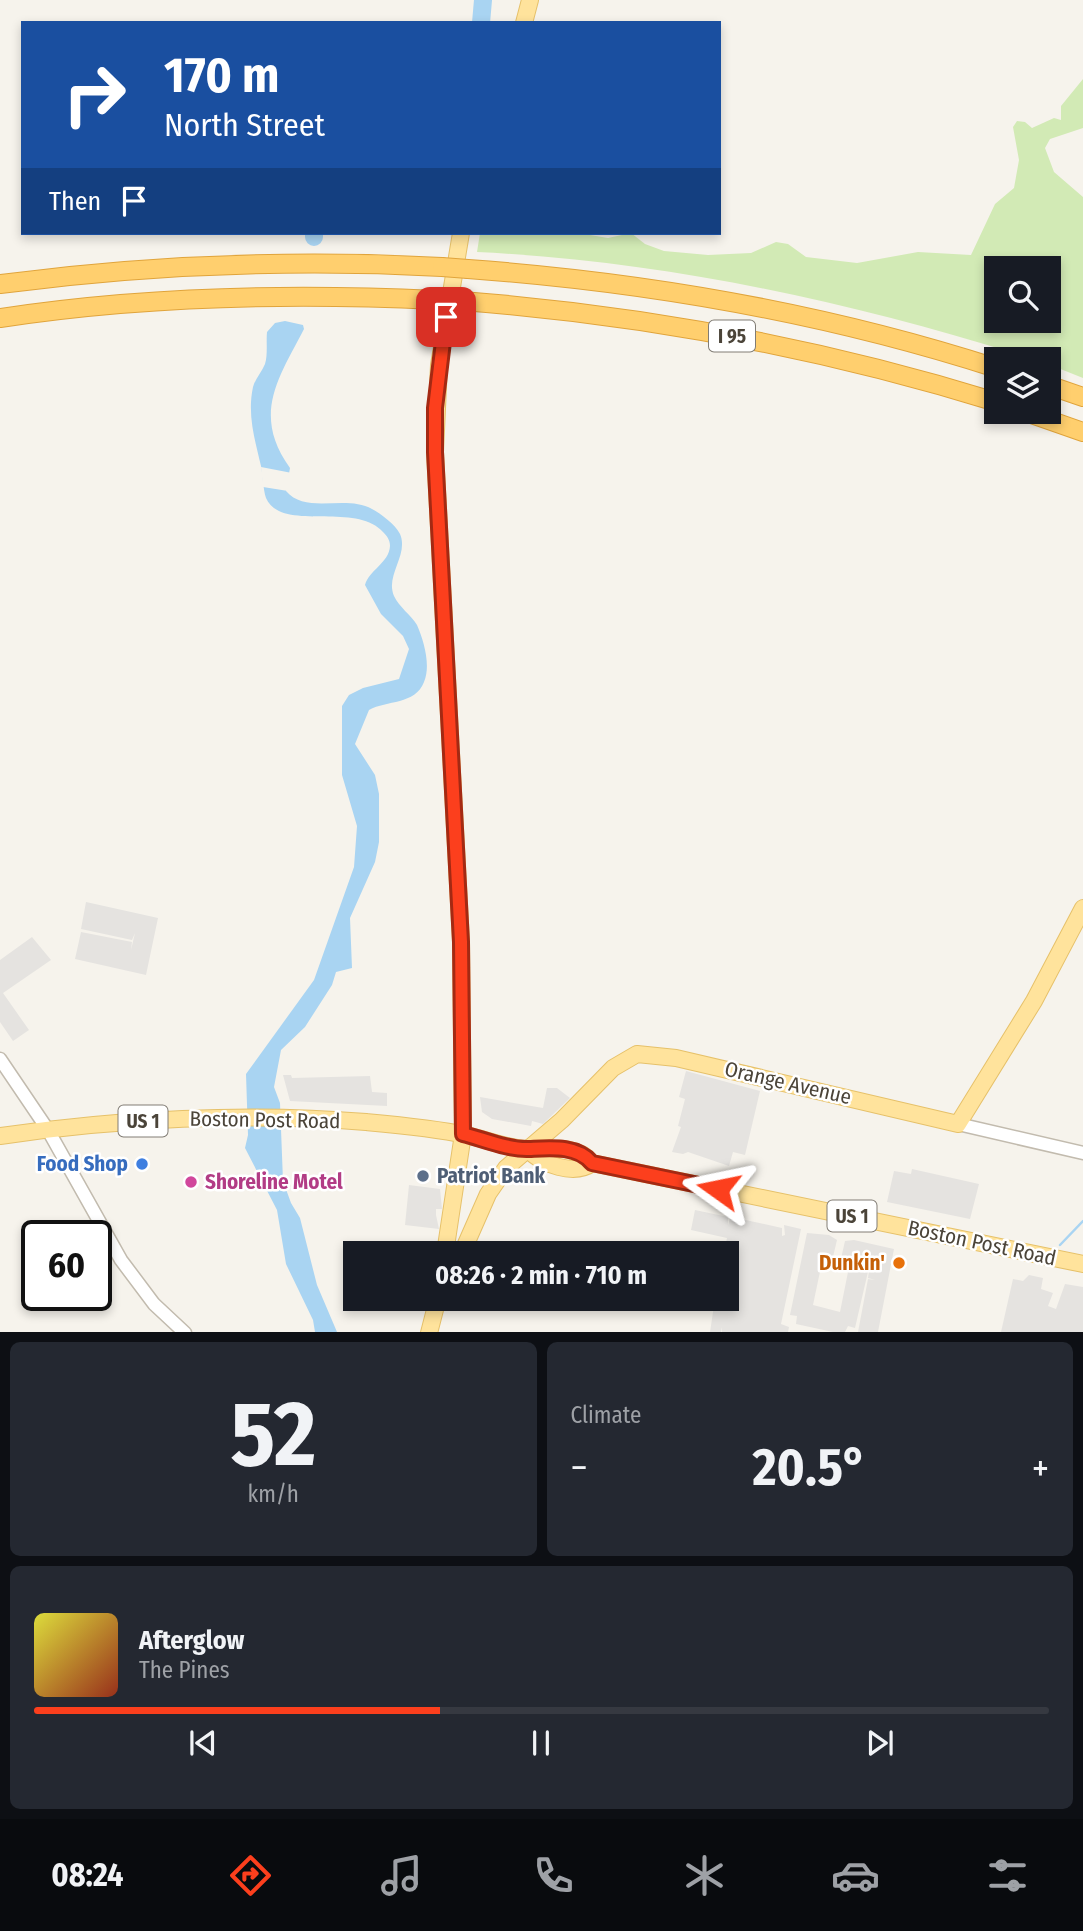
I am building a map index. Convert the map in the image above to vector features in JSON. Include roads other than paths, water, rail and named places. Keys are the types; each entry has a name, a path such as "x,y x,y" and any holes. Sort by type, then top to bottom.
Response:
{"highway":[{"name":"I 95","path":"0,284 205,266 316,263 468,268 592,281 713,299 849,327 984,365"},
{"name":"I 95","path":"0,318 123,304 233,298 463,301 616,317 752,340 899,374 984,399"},
{"path":"1061,389 1083,397"},
{"path":"1060,424 1083,432"}],"main road":[{"path":"525,21 530,0"},
{"path":"447,1241 463,1134 461,942 435,452 439,365 461,235"},
{"path":"958,1124 1034,1001 1083,908"},
{"name":"Orange Avenue","path":"467,1241 488,1194 506,1168 619,1063 642,1053 750,1074 958,1124"},
{"name":"Boston Post Road","path":"0,1136 131,1122 238,1119 367,1122 463,1134 528,1149 548,1147 578,1153 592,1163 1083,1264"},
{"path":"429,1332 435,1311"}],"street":[{"path":"0,1059 48,1130 121,1260 153,1304 185,1332"},
{"path":"958,1124 1083,1153"}],"water":[{"path":"285,321 303,325 304,329 278,381 271,414 272,431 290,468 286,491 304,502 362,505 372,509 395,527 400,534 402,550 392,588 396,600 417,625 427,661 426,676 420,689 407,698 369,710 355,744 375,775 379,794 379,842 375,862 350,918 352,968 336,972 332,985 305,1027 281,1050 274,1087 280,1103 283,1181 300,1218 317,1285 337,1332 315,1332 313,1320 286,1264 277,1210 245,1148 248,1135 246,1074 314,980 354,867 357,826 342,775 342,706 349,695 363,688 399,679 409,649 403,636 381,614 365,585 389,552 388,538 371,523 338,517 287,514 274,508 266,498 253,427 251,397 254,384 265,364 267,332 275,323"}],"waterway":[{"path":"481,21 483,0"},
{"path":"1060,1245 1083,1221"}],"place":[{"name":"Food Shop","path":"142,1164"},
{"name":"Patriot Bank","path":"423,1176"},
{"name":"Shoreline Motel","path":"191,1182"},
{"name":"Dunkin'","path":"899,1263"}]}
